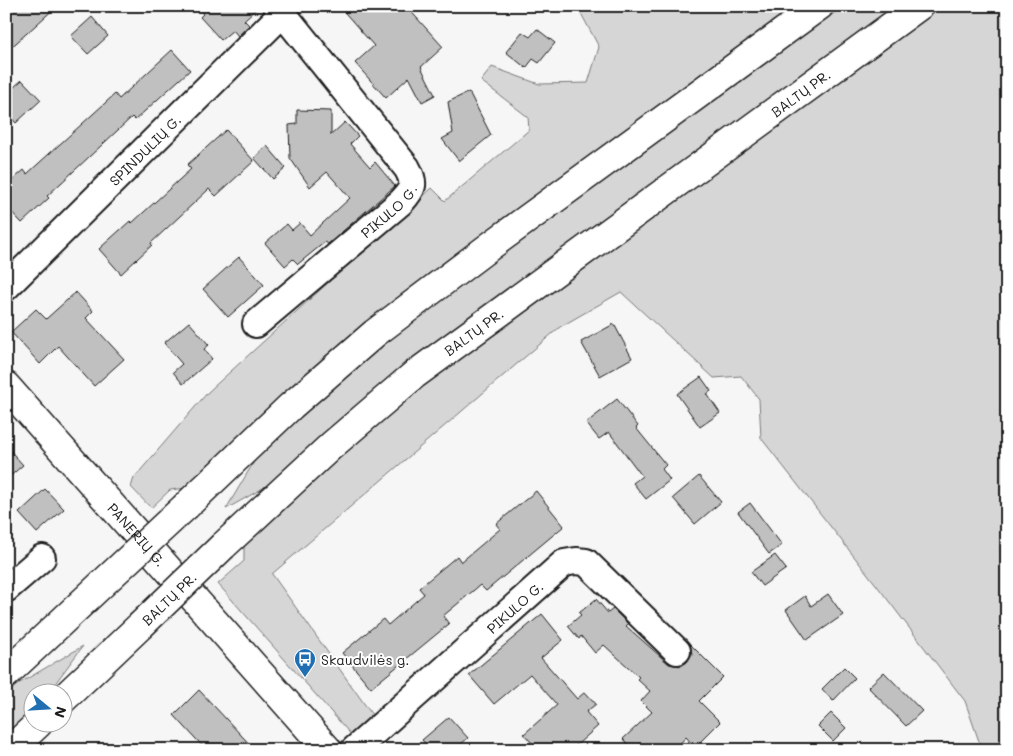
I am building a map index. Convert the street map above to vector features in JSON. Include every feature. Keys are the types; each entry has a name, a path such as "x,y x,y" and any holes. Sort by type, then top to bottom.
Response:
{"main road":[{"path":"6,674 291,406 375,333 493,244 819,6"},
{"name":"BALTŲ PR.","path":"72,691 192,575 331,446 414,375 919,6"},
{"name":"PANERIŲ G.","path":"6,386 328,750"},
{"path":"155,534 192,575"},
{"path":"10,750 27,734"}],"street":[{"name":"SPINDULIŲ G.","path":"6,287 280,10"},
{"name":"PIKULO G.","path":"256,324 401,202 412,190 413,178 407,168 280,10"},
{"path":"6,589 42,558"},
{"name":"PIKULO G.","path":"354,750 564,563 586,562 677,651"}],"shaded area":[{"path":"577,6 796,6 426,278 344,341 274,402 186,488 170,490 151,508 131,487 134,478 208,392 432,188 445,201 529,130 528,117 481,81 492,67 539,84 588,83 599,47"},
{"path":"844,6 898,6 274,482 226,509 255,460 264,449 361,361 488,263"},
{"path":"941,6 1007,6 1007,750 982,750 965,701 761,438 759,399 741,376 714,378 621,292 560,327 272,574 373,716 354,738 218,584 244,561 244,546 328,465 411,393 477,341"},
{"path":"83,646 55,684 22,684 22,723 6,738 6,695 18,684"}],"building":[{"path":"15,6 57,6 6,52 6,14"},
{"path":"196,6 259,6 244,20 249,25 238,36 233,30 221,40 200,17 203,14"},
{"path":"339,6 406,6 443,47 421,67 435,95 422,102 409,77 386,98 355,63 374,46"},
{"path":"92,17 108,36 88,54 71,36"},
{"path":"537,29 555,43 539,63 533,59 526,68 506,52 522,32 530,37"},
{"path":"172,50 190,70 135,120 132,117 47,196 49,198 22,223 6,206 6,186 24,170 27,174 115,94 119,99"},
{"path":"22,80 41,100 16,123 6,112 6,94"},
{"path":"469,92 491,135 459,161 442,139 453,133 448,102"},
{"path":"297,110 331,111 331,135 345,122 358,136 350,144 370,167 375,162 395,186 328,244 325,242 298,264 293,259 285,266 265,243 287,224 292,230 300,223 310,235 350,198 327,172 310,187 290,158 289,125 297,124"},
{"path":"226,130 254,161 216,196 209,189 121,274 99,249 130,221 132,223 191,169 187,165"},
{"path":"267,146 286,168 273,179 254,158"},
{"path":"239,257 264,285 228,317 203,289"},
{"path":"76,292 93,311 86,318 124,359 94,386 58,346 40,364 11,332 36,309 46,319"},
{"path":"189,322 209,345 204,349 212,359 183,384 173,372 182,364 164,343"},
{"path":"614,324 632,358 600,376 581,342"},
{"path":"701,377 711,391 707,394 720,413 700,427 677,394"},
{"path":"617,399 638,426 636,428 666,465 662,469 670,480 646,499 633,483 642,476 609,432 599,439 586,423"},
{"path":"6,446 23,465 6,480"},
{"path":"699,476 721,502 695,524 673,498"},
{"path":"45,489 64,509 37,533 19,513"},
{"path":"536,491 564,526 486,591 480,585 443,616 449,624 371,688 342,653 383,619 388,625 424,594 419,588 457,556 461,562 500,529 496,524"},
{"path":"750,503 782,545 769,554 738,512"},
{"path":"775,555 786,569 762,586 751,572"},
{"path":"828,594 843,615 807,640 786,610 805,596 811,606"},
{"path":"596,599 608,613 613,609 628,624 626,626 669,664 681,666 687,662 692,654 690,644 723,677 699,701 720,722 695,747 686,737 674,750 633,750 623,739 652,712 641,701 650,691 637,679 639,677 604,645 595,653 581,636 579,639 568,626 581,615 579,613"},
{"path":"542,614 563,640 541,658 577,699 585,692 596,704 586,712 598,726 571,750 538,750 524,734 557,705 530,674 494,704 469,675"},
{"path":"844,667 855,678 833,701 822,689"},
{"path":"884,672 922,711 906,726 868,687"},
{"path":"199,690 255,750 206,750 174,715"},
{"path":"831,713 846,728 833,741 818,726"},
{"path":"449,717 468,738 454,750 431,750 422,740"}],"place":[{"name":"Skaudvilės g.","path":"305,678"}]}
